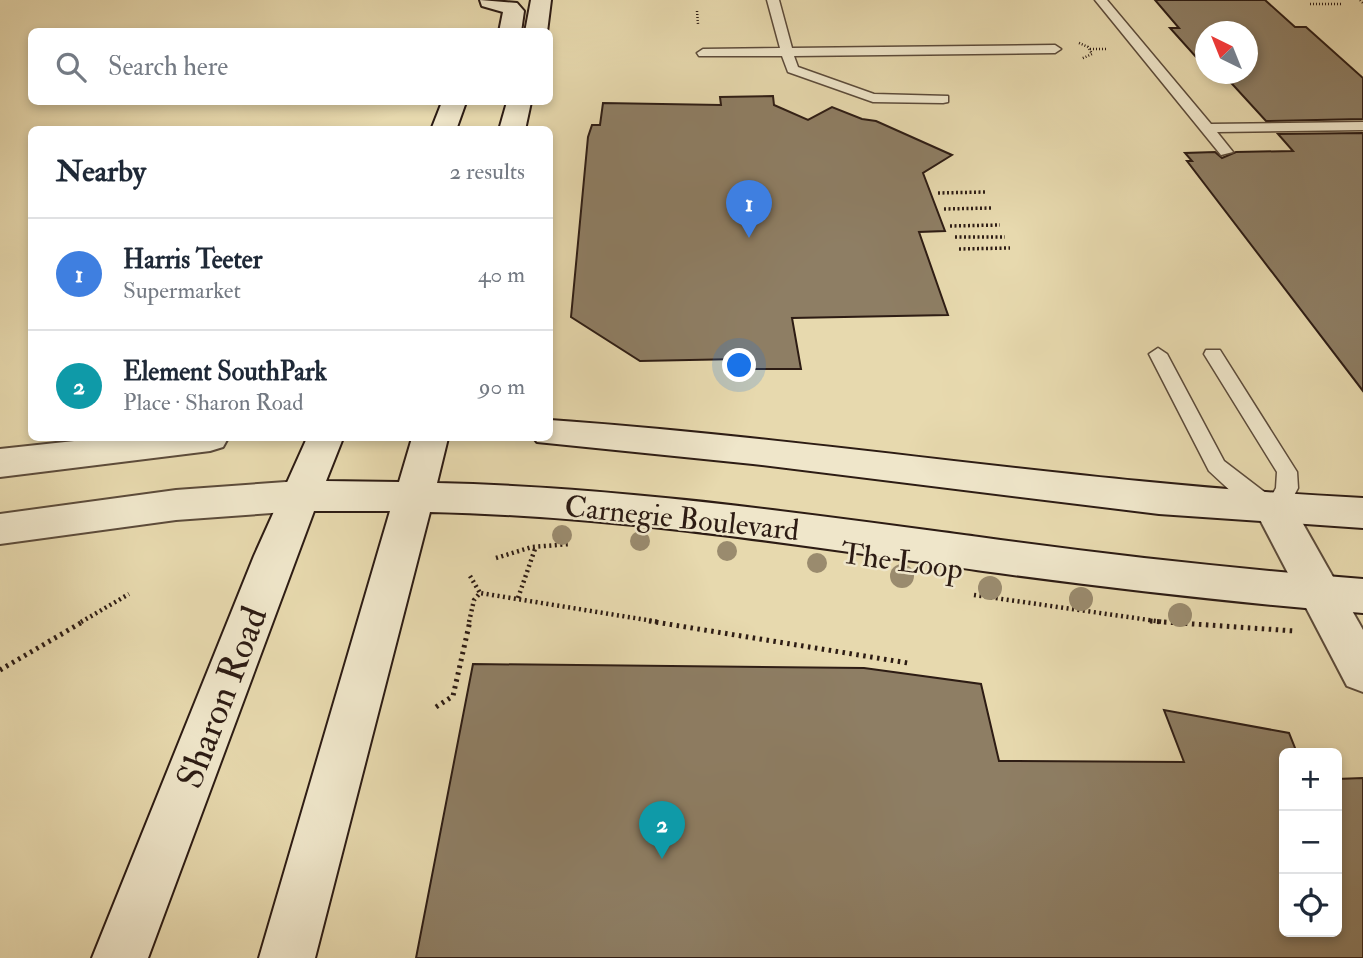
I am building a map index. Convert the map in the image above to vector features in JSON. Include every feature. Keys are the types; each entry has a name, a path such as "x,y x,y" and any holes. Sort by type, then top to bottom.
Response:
{"main road":[{"path":"537,28 541,0"},
{"path":"483,23 489,1 510,7 514,11 511,28"},
{"path":"445,126 453,105"},
{"path":"513,126 516,105"},
{"path":"553,433 676,442 1275,510 1363,513"},
{"path":"0,463 185,441"},
{"name":"Sharon Road","path":"120,958 323,441"},
{"path":"288,958 429,441"},
{"name":"Carnegie Boulevard","path":"0,529 176,505 300,496 414,497 597,506 679,514 1178,580 1363,596"},
{"path":"1275,510 1363,672"}],"lane":[{"path":"773,0 785,52 792,69 865,97 943,99"},
{"path":"1101,0 1226,152"},
{"path":"703,53 1055,49"},
{"path":"1207,128 1363,126"},
{"path":"1158,354 1216,466 1244,491 1275,510 1287,488 1287,472 1213,354"}],"path":[{"path":"1310,4 1343,4"},
{"path":"697,11 698,24"},
{"path":"1090,49 1103,49"},
{"path":"938,193 985,192"},
{"path":"944,209 992,208"},
{"path":"950,226 1000,225"},
{"path":"955,237 1005,237"},
{"path":"959,249 1010,248"},
{"path":"496,558 536,546 576,544"},
{"path":"518,598 536,546"},
{"path":"470,576 480,593"},
{"path":"480,593 908,663"},
{"path":"436,707 453,696 474,600 480,593"},
{"path":"0,670 129,594"},
{"name":"The Loop","path":"969,594 1181,625 1257,631 1302,630"}],"building":[{"path":"1155,0 1265,0 1295,27 1306,27 1363,78 1363,119 1266,121 1232,84 1258,84 1258,21 1195,21 1195,56 1170,28 1179,28"},
{"path":"773,96 774,105 808,120 832,107 862,119 876,121 952,155 923,173 945,231 919,232 948,315 792,318 801,369 752,369 739,359 640,361 571,317 588,137 592,125 600,125 603,103 721,105 720,97"},
{"path":"1363,133 1363,391 1187,161 1192,161 1185,153 1215,152 1222,158 1236,152 1293,151 1278,134"},
{"path":"473,664 864,668 981,684 999,761 1184,762 1164,710 1289,733 1295,748 1279,748 1279,937 1342,937 1342,779 1363,778 1363,958 416,958"}],"place":[{"name":"Harris Teeter","path":"749,238"},
{"name":"Element SouthPark","path":"662,859"}]}
